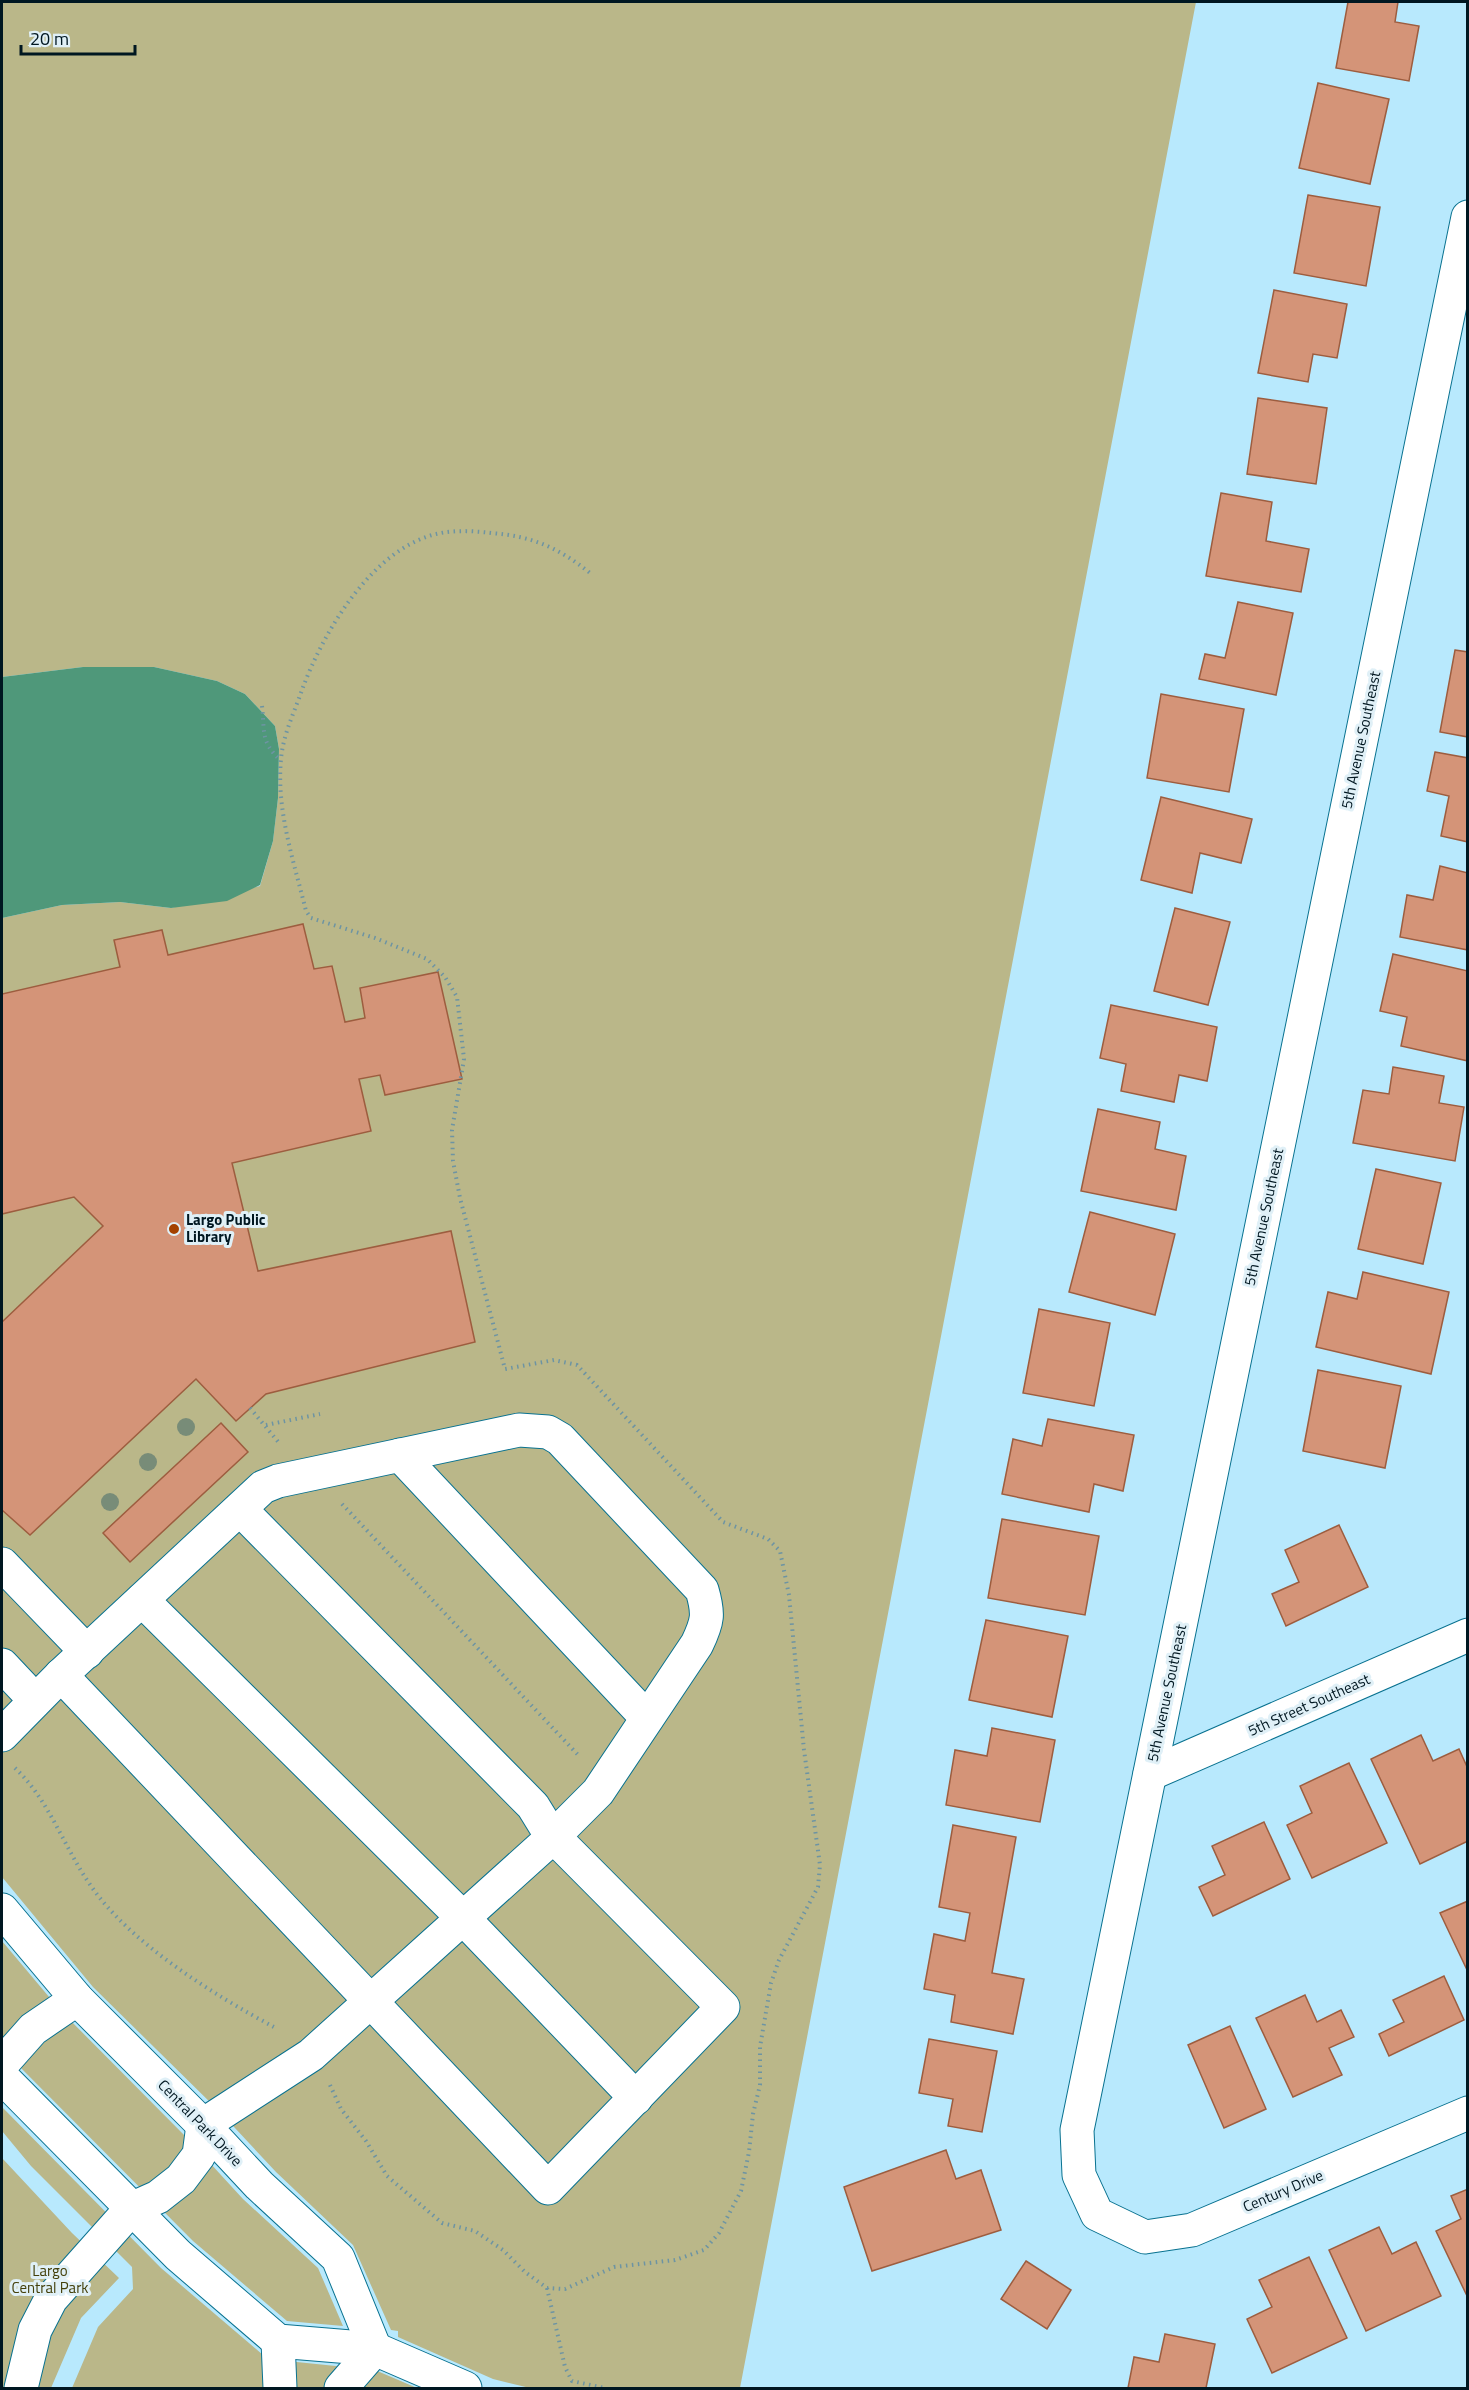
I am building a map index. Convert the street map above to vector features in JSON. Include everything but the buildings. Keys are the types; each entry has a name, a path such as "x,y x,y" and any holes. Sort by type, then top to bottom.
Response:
{"street":[{"name":"5th Avenue Southeast","path":"1098,2214 1078,2175 1077,2130 1467,217"},
{"path":"6,1749 35,1700 263,1487 278,1481 519,1430 548,1432 560,1439 702,1590 708,1612 706,1627 697,1644 598,1792 464,1919 311,2055 203,2125 200,2155 181,2179 158,2197 131,2209 51,2299 35,2330 21,2388"},
{"path":"400,1455 647,1718"},
{"path":"61,1675 548,2188 723,2007 554,1836 533,1806 240,1509"},
{"path":"2,1564 87,1652"},
{"path":"142,1600 464,1919 636,2098"},
{"name":"5th Street Southeast","path":"1150,1774 1467,1635"},
{"path":"2,1665 35,1700"},
{"name":"Central Park Drive","path":"2,1910 77,1999 203,2125 259,2185 338,2258 375,2349"},
{"path":"2,2064 33,2029 77,1999"},
{"path":"2,2078 178,2255 278,2341 375,2349 465,2388"},
{"name":"Century Drive","path":"1098,2214 1145,2237 1192,2230 1467,2113"},
{"path":"278,2341 280,2388"},
{"path":"341,2388 375,2349"}],"path":[{"path":"262,706 268,749 281,760 285,735 309,672 336,619 352,594 373,573 421,540 440,533 459,531 514,536 563,552 590,573"},
{"path":"250,1408 266,1425 283,1449"},
{"path":"266,1425 320,1414"},
{"path":"340,1502 585,1763 605,1780"},
{"path":"6,1749 47,1807 92,1888 133,1932 153,1950 274,2027"},
{"path":"329,2082 341,2109 366,2141 387,2176 442,2223 475,2230 503,2250 525,2272 547,2288 565,2367 573,2381 605,2388"}],"green space":[{"path":"2,2 1196,2 740,2388 530,2388 493,2379 398,2337 398,2331 391,2330 353,2245 276,2172 220,2112 93,1987 2,1877 2,918 62,905 120,902 171,908 260,886 273,841 278,798 279,749 275,726 245,694 217,681 154,667 83,667 2,677"},
{"path":"2,1941 60,2010 187,2138 243,2199 318,2268 343,2326 287,2321 193,2241 13,2060 2,2045"},
{"path":"2,2107 161,2268 263,2355 277,2360 375,2370 417,2388 72,2388 98,2327 133,2289 132,2267 31,2166 2,2131"},
{"name":"Largo Central Park","path":"2,2158 72,2233 119,2278 81,2318 51,2388 2,2388"}],"shaded area":[{"path":"83,667 154,667 217,681 245,694 275,726 279,749 278,798 273,841 260,885 227,901 171,908 120,902 62,905 2,918 2,677"}],"place":[{"name":"Largo Public Library","path":"174,1229"}]}
